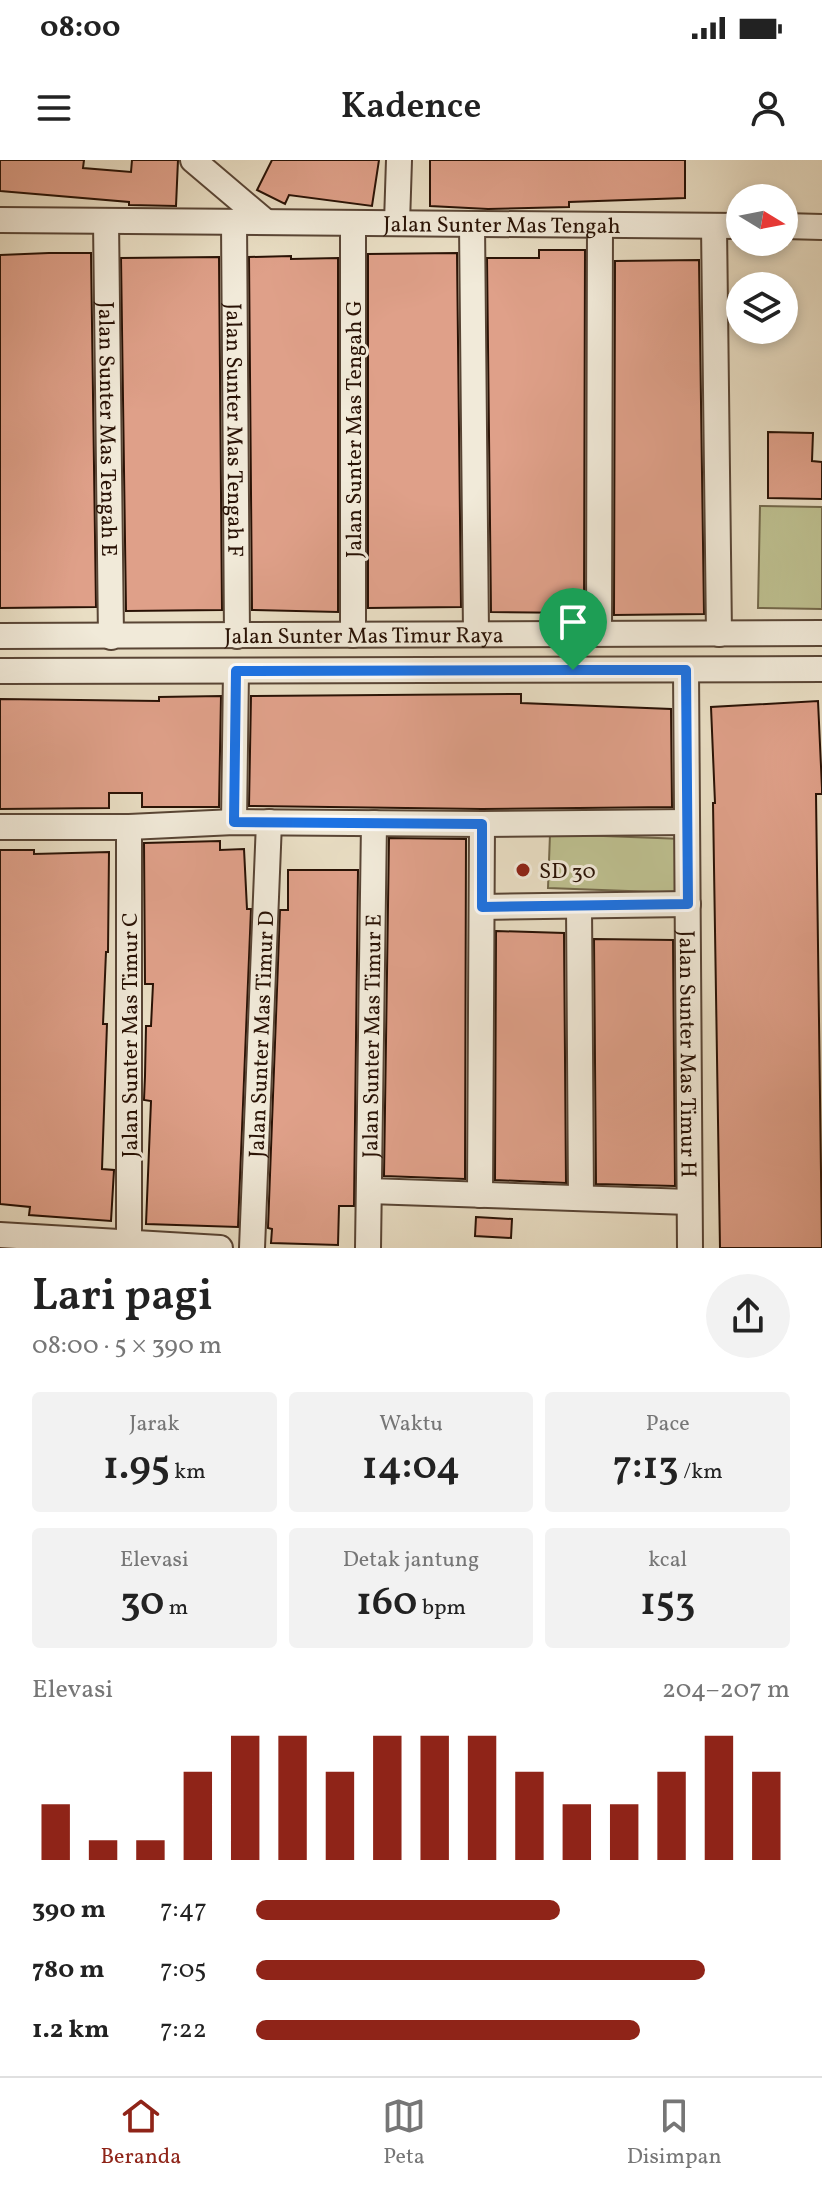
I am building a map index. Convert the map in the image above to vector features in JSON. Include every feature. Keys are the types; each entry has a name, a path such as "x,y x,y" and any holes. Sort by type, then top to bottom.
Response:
{"street":[{"path":"193,160 266,222"},
{"path":"397,223 399,160"},
{"name":"Jalan Sunter Mas Tengah","path":"0,220 726,226"},
{"name":"Jalan Sunter Mas Tengah E","path":"106,221 111,637"},
{"name":"Jalan Sunter Mas Tengah F","path":"234,222 237,636"},
{"name":"Jalan Sunter Mas Tengah G","path":"353,223 353,635"},
{"path":"472,224 476,633"},
{"path":"599,632 600,225"},
{"path":"714,226 719,634"},
{"path":"798,226 822,227"},
{"name":"Jalan Sunter Mas Timur Raya","path":"0,636 822,633"},
{"name":"Jalan Sunter Mas Timur Raya","path":"0,671 822,669"},
{"name":"Jalan Sunter Mas Timur H","path":"686,670 690,1248"},
{"path":"234,822 236,671"},
{"path":"0,827 129,827 234,822 687,822"},
{"name":"Jalan Sunter Mas Timur D","path":"252,1248 269,822"},
{"name":"Jalan Sunter Mas Timur E","path":"368,1248 374,823"},
{"path":"480,1195 482,824"},
{"name":"Jalan Sunter Mas Timur C","path":"129,827 129,1243"},
{"path":"482,907 688,904"},
{"path":"579,906 581,1198"},
{"path":"369,1191 689,1202"},
{"path":"0,1235 26,1242 220,1248"}],"green space":[{"path":"760,506 822,507 822,609 758,608"},
{"path":"550,834 684,839 682,893 548,888"}],"building":[{"path":"0,160 84,160 83,168 131,172 132,160 178,160 176,206 129,205 129,202 0,191"},
{"path":"272,160 379,160 372,206 289,195 285,204 257,190"},
{"path":"430,160 685,160 685,198 569,202 569,207 488,209 430,206"},
{"path":"539,250 585,250 584,613 491,612 487,258 539,258"},
{"path":"91,253 96,607 0,608 0,255"},
{"path":"457,253 461,607 368,608 368,254"},
{"path":"291,256 291,259 338,258 338,612 252,610 249,257"},
{"path":"219,257 222,610 126,611 121,258"},
{"path":"699,260 704,614 614,615 615,261"},
{"path":"768,432 813,433 812,461 822,462 822,499 768,498"},
{"path":"521,694 521,703 671,709 672,807 482,809 249,806 251,696"},
{"path":"221,696 219,807 142,807 142,793 109,793 109,808 0,809 0,699 159,701 159,697"},
{"path":"818,701 822,788 822,794 816,794 822,1248 720,1248 715,803 711,707"},
{"path":"389,838 466,839 465,1179 384,1176"},
{"path":"220,841 220,850 244,849 247,909 251,909 238,1227 146,1224 151,1101 144,1100 146,1026 151,1026 153,984 145,984 144,843"},
{"path":"0,850 34,850 34,854 109,852 102,1169 114,1170 111,1221 29,1215 30,1207 0,1204"},
{"path":"288,870 358,870 354,1206 339,1206 338,1245 271,1243 272,1229 268,1228 280,910 288,910"},
{"path":"496,931 564,933 566,1183 495,1180"},
{"path":"594,939 673,940 675,1186 596,1184"},
{"path":"476,1217 512,1219 511,1238 475,1236"}],"place":[{"name":"SD 30","path":"523,870"}],"route":[{"path":"573,670 686,670 688,904 482,907 482,824 234,822 236,671 573,670"}]}
